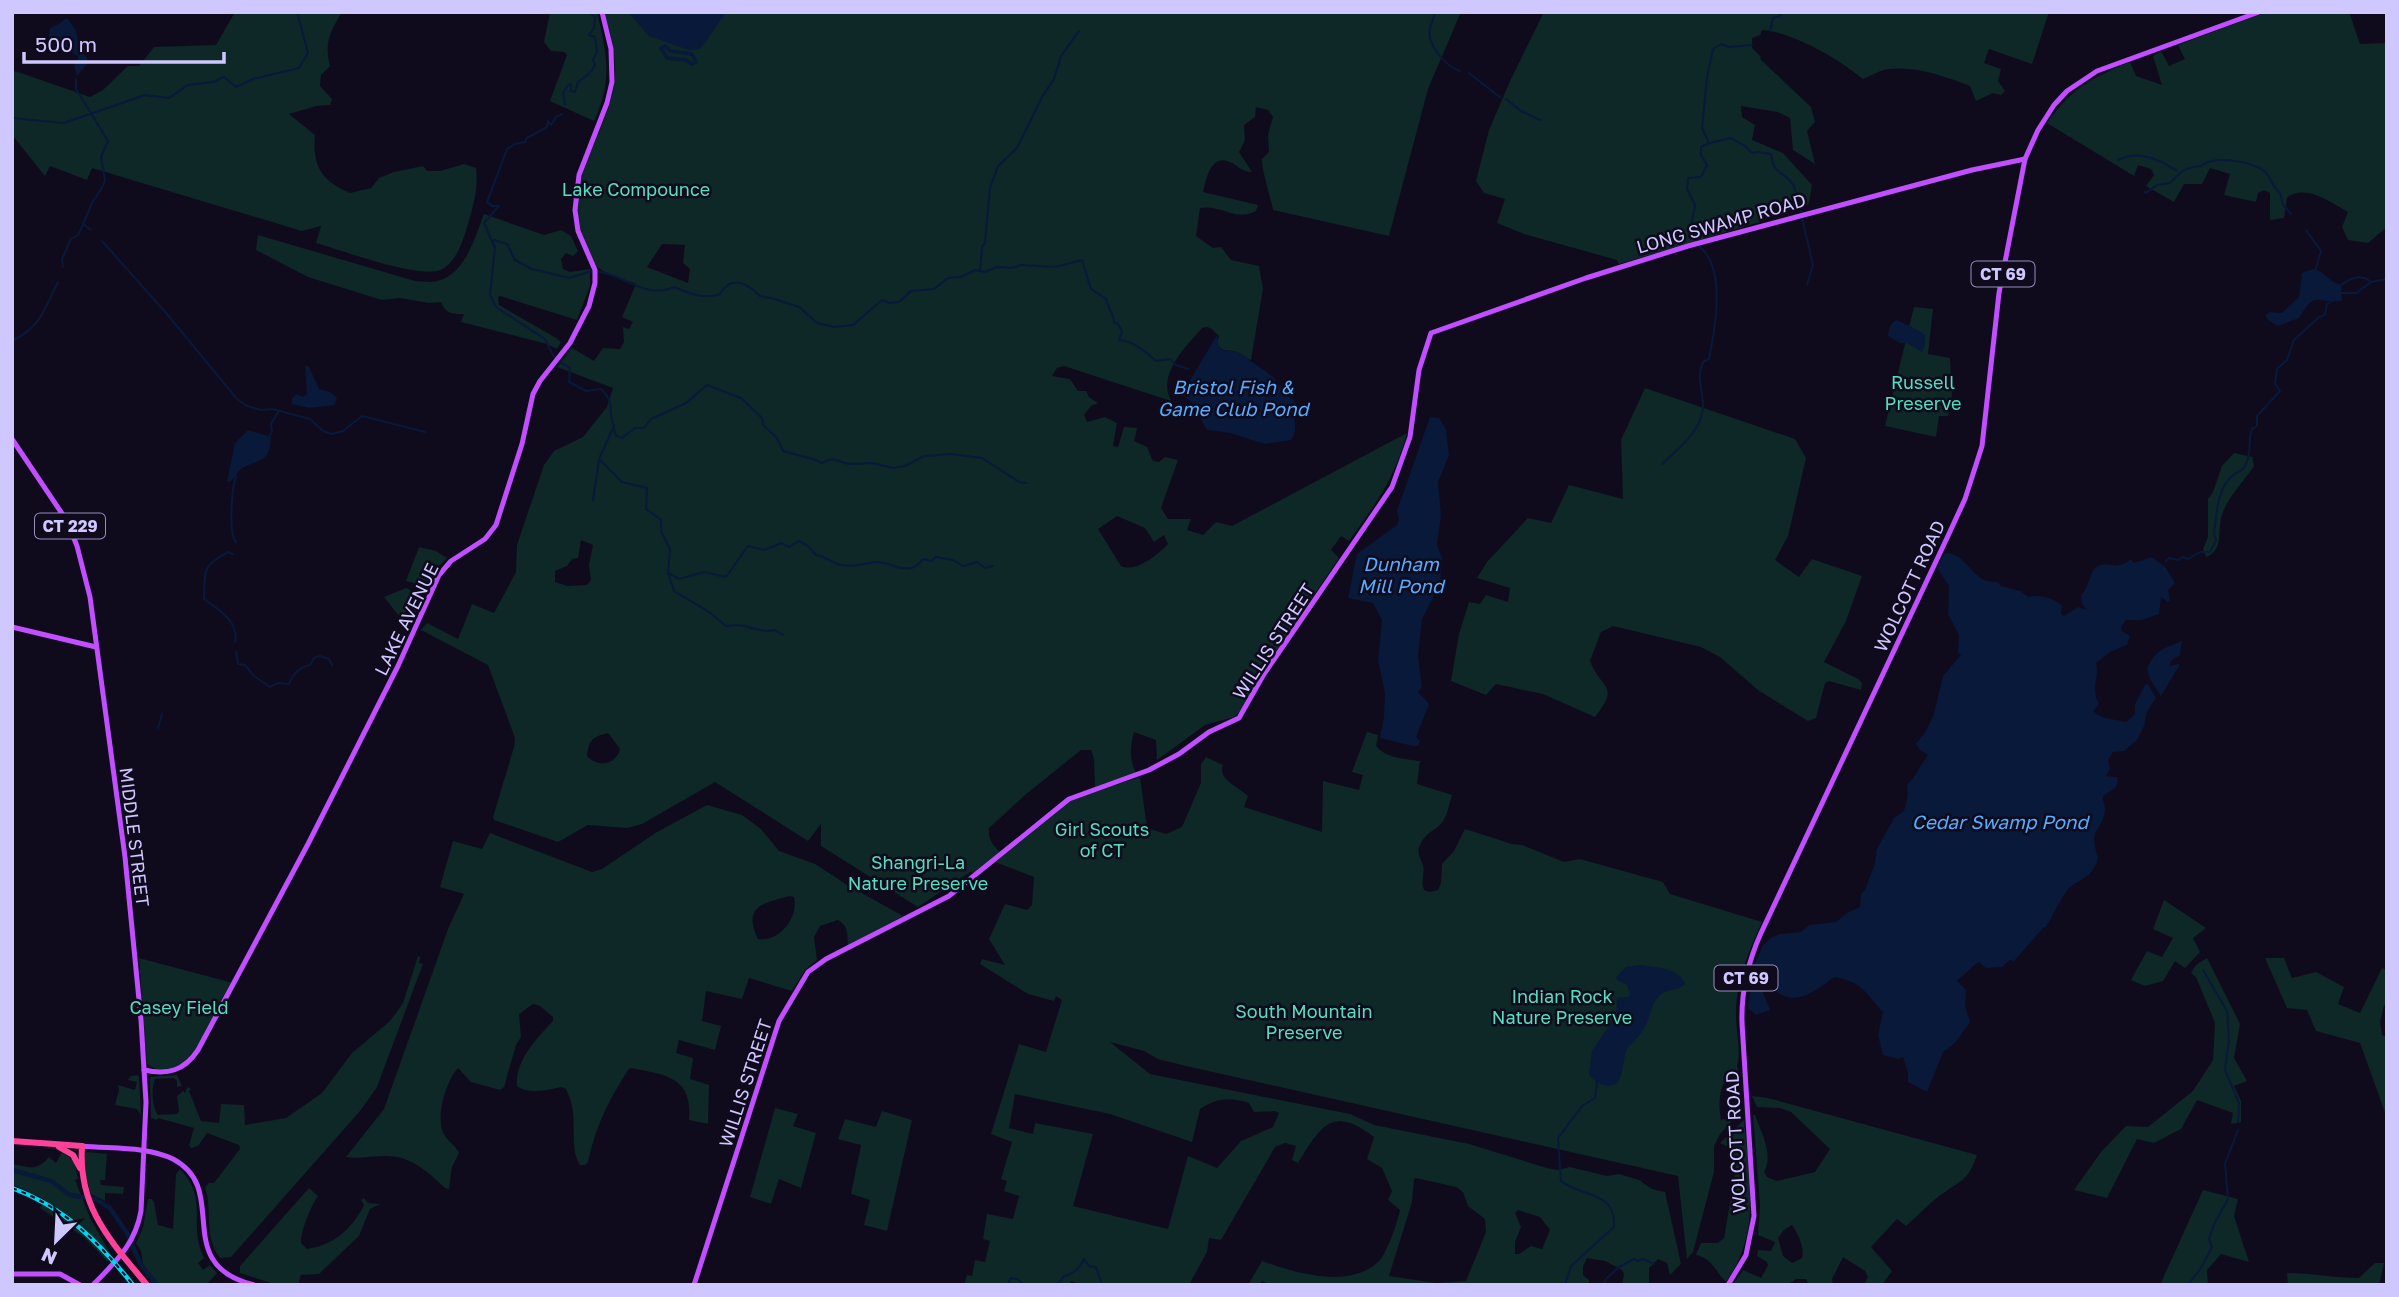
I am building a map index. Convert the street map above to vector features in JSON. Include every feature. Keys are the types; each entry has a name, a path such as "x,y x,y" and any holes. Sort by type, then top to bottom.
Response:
{"highway":[{"path":"12,1141 82,1146 81,1170"},
{"path":"47,1144 68,1151 77,1160 92,1209 147,1285"}],"main road":[{"name":"LAKE AVENUE","path":"144,1070 165,1073 178,1070 192,1060 308,844 398,666 439,575 451,561 485,540 496,525 524,436 533,394 576,334 592,295 595,270 577,228 575,204 581,169 607,103 613,68 602,12"},
{"name":"WOLCOTT ROAD","path":"1728,1285 1746,1255 1754,1216 1742,1023 1748,967 1974,475 1986,422 1999,293 2025,159 2054,105 2086,77 2259,12"},
{"name":"LONG SWAMP ROAD","path":"1431,333 1586,278 1688,246 1972,170 2025,159"},
{"name":"WILLIS STREET","path":"694,1285 777,1026 810,970 953,894 1069,799 1149,770 1179,754 1209,732 1236,720 1245,711 1264,674 1385,498 1397,476 1410,437 1419,370 1431,333"},
{"name":"MIDDLE STREET","path":"12,439 71,529 88,588 96,647 131,907 144,1070 141,1211 134,1238 122,1254"},
{"path":"12,627 96,647"},
{"path":"82,1146 144,1152 171,1158 190,1172 202,1194 203,1237 211,1256 230,1275 254,1285"},
{"name":"CT 229","path":"93,1285 122,1254"},
{"path":"12,1274 60,1274 80,1285"}],"green space":[{"path":"235,12 342,12 329,38 330,66 321,75 320,86 332,99 330,105 289,114 315,135 317,164 332,183 350,193 371,188 379,178 394,172 423,166 427,171 440,171 464,164 476,168 473,207 462,242 449,264 430,272 398,267 316,243 321,226 302,231 92,168 87,180 50,166 45,176 12,135 12,77 15,71 90,97 103,90 128,66 139,66 154,47 216,45"},
{"path":"550,12 597,12 605,54 606,80 594,121 550,101 567,55 564,52 551,51 544,42"},
{"path":"604,12 1461,12 1428,89 1389,236 1273,210 1262,163 1262,159 1269,152 1268,134 1273,117 1268,110 1256,107 1255,117 1244,125 1245,140 1239,152 1252,172 1221,160 1210,170 1203,192 1258,205 1256,211 1242,215 1214,208 1200,208 1196,236 1213,248 1221,247 1231,260 1259,266 1263,289 1251,360 1219,347 1219,336 1212,329 1205,327 1181,353 1170,371 1168,391 1171,401 1064,366 1057,368 1052,376 1070,379 1078,391 1086,391 1089,397 1098,403 1091,406 1084,415 1087,422 1105,417 1117,423 1113,446 1118,447 1124,427 1137,428 1134,441 1147,447 1153,461 1159,462 1165,457 1178,460 1161,508 1168,519 1191,519 1187,530 1203,535 1216,522 1232,526 1407,433 1397,464 1384,490 1349,541 1341,536 1331,550 1339,558 1234,717 1205,725 1157,760 1156,740 1134,732 1131,753 1136,773 1095,787 1091,750 1081,750 989,828 991,841 1000,852 976,874 970,872 918,907 821,846 821,824 808,841 715,782 642,824 627,828 588,825 558,842 494,820 515,738 488,665 421,630 427,623 458,639 472,604 494,613 516,572 517,545 544,465 554,451 583,437 607,407 613,388 557,367 572,348 594,361 603,348 620,349 624,342 623,327 629,329 633,322 622,317 636,284 596,266 580,229 577,208 585,168 614,87 614,58","holes":["662,244 685,245 683,263 690,269 688,283 647,267","1117,516 1145,528 1154,542 1164,535 1168,544 1146,562 1127,568 1121,566 1098,529","581,540 593,545 589,565 591,580 587,585 567,586 555,582 555,571 578,558","608,733 620,749 615,759 601,763 587,756 589,746 595,738"]},
{"path":"1544,12 2049,12 2032,64 1989,49 1984,63 2001,69 1998,81 2005,91 2001,95 1993,93 1976,101 1970,86 1920,70 1889,69 1863,79 1802,41 1762,30 1760,35 1752,38 1752,48 1760,59 1811,107 1815,122 1807,131 1815,164 1793,150 1790,118 1778,112 1741,106 1742,117 1755,125 1752,140 1783,153 1812,185 1809,203 1805,207 1800,199 1759,207 1760,222 1619,264 1617,260 1524,234 1497,223 1505,199 1484,193 1476,181 1489,130"},
{"path":"2267,12 2349,12 2360,44 2387,43 2387,227 2368,243 2348,240 2342,227 2348,212 2326,199 2302,192 2287,197 2284,218 2270,220 2270,193 2264,190 2258,193 2256,202 2224,195 2230,174 2210,168 2202,184 2184,184 2174,202 2146,186 2154,175 2151,169 2138,165 2134,176 2047,123 2074,92 2104,74 2130,62 2136,76 2162,85 2153,56 2161,51 2169,66 2185,59 2178,45"},
{"path":"484,214 544,235 561,230 571,236 578,251 573,256 566,253 561,259 563,269 570,272 590,269 590,286 577,320 498,297 499,305 561,342 557,349 547,344 461,322 464,314 449,312 441,302 429,303 400,298 382,300 308,277 256,250 258,235 415,281 435,282 447,277 462,263 473,244"},
{"name":"Russell Preserve","path":"1914,307 1933,309 1928,354 1950,358 1952,396 1948,416 1939,416 1936,437 1885,426"},
{"path":"1645,388 1795,439 1806,458 1788,536 1775,560 1799,577 1812,559 1862,576 1846,621 1824,662 1858,679 1862,683 1861,690 1829,681 1825,683 1816,718 1808,721 1758,690 1720,657 1701,647 1613,626 1601,632 1590,661 1608,692 1595,717 1543,694 1496,684 1486,695 1451,681 1459,634 1469,602 1480,604 1486,595 1508,602 1510,588 1477,578 1487,562 1528,518 1551,523 1569,485 1623,499 1621,440"},
{"path":"2234,453 2252,457 2254,466 2227,504 2221,518 2217,546 2206,557 2203,549 2208,537 2208,499 2222,466"},
{"path":"419,547 436,551 447,558 437,569 430,587 406,581"},
{"path":"406,588 422,596 411,624 400,617 384,597"},
{"path":"1367,732 1378,735 1376,746 1385,753 1420,761 1417,784 1452,795 1444,820 1426,836 1419,848 1424,870 1423,888 1426,891 1438,890 1442,864 1454,851 1465,829 1522,845 1564,862 1580,859 1663,882 1670,894 1762,922 1744,965 1737,999 1739,1072 1735,1071 1729,1075 1720,1093 1721,1121 1732,1121 1720,1134 1714,1146 1714,1172 1693,1252 1687,1259 1678,1176 1186,1066 1110,1042 1150,1074 1350,1114 1374,1125 1469,1144 1547,1168 1557,1170 1570,1167 1607,1176 1619,1174 1639,1180 1652,1189 1665,1192 1681,1264 1670,1275 1667,1263 1658,1259 1649,1268 1649,1285 1622,1285 1622,1270 1605,1261 1587,1258 1583,1275 1589,1280 1589,1285 1271,1285 1262,1281 1259,1285 1248,1285 1262,1261 1306,1274 1339,1277 1368,1269 1383,1256 1400,1210 1388,1200 1392,1191 1382,1168 1367,1159 1374,1137 1360,1127 1338,1121 1321,1130 1298,1163 1292,1160 1296,1146 1285,1143 1275,1147 1221,1240 1209,1238 1207,1252 1190,1283 1192,1285 1082,1285 1071,1281 1069,1285 964,1285 967,1275 972,1276 975,1260 985,1262 990,1241 983,1239 987,1214 1013,1219 1019,1196 1004,1191 1007,1181 1001,1179 1012,1142 991,1134 1019,1044 1046,1052 1062,1000 1056,996 1054,1001 1028,994 980,964 982,959 1005,965 989,939 1005,904 1027,910 1032,905 1034,877 995,862 1073,799 1140,777 1147,828 1166,834 1182,827 1201,783 1201,764 1206,757 1223,765 1226,779 1248,796 1244,807 1322,832 1323,781 1359,790 1363,775 1352,772","holes":["1015,1094 1110,1114 1192,1142 1200,1109 1212,1103 1236,1100 1249,1103 1254,1112 1279,1113 1273,1127 1241,1141 1217,1168 1188,1156 1168,1229 1073,1206 1093,1134 1035,1123 1033,1134 1009,1128","1414,1179 1456,1187 1463,1192 1468,1206 1485,1219 1486,1232 1466,1281 1436,1283 1389,1276 1412,1202","1518,1210 1540,1217 1550,1230 1542,1249 1531,1246 1515,1254 1515,1242 1521,1227 1515,1213"]},
{"path":"707,805 742,815 761,829 779,851 815,864 903,916 848,946 847,931 842,922 838,920 820,926 814,937 817,960 805,970 792,991 749,978 742,999 706,991 702,1021 721,1026 715,1050 679,1040 676,1053 693,1058 690,1079 709,1085 708,1124 689,1120 686,1094 674,1080 631,1068 604,1114 588,1162 580,1165 575,1152 572,1106 566,1089 562,1087 533,1091 517,1086 523,1058 553,1021 553,1017 540,1006 533,1004 519,1014 521,1037 516,1045 504,1087 500,1090 471,1082 458,1068 449,1082 441,1111 442,1129 459,1153 452,1167 449,1189 418,1166 403,1159 386,1156 346,1157 384,1109 448,929 464,894 440,887 453,841 482,849 490,833 592,872 602,869 657,832","holes":["794,897 794,912 786,927 774,937 758,939 753,919 758,908 772,901"]},
{"path":"2164,900 2206,928 2193,938 2200,952 2185,968 2175,961 2163,981 2145,986 2131,980 2147,951 2162,957 2173,938 2153,929"},
{"path":"418,956 419,963 423,964 377,1087 360,1111 231,1257 220,1258 210,1232 205,1187 214,1183 240,1149 239,1145 207,1133 198,1146 191,1148 189,1145 194,1128 151,1118 150,1077 177,1075 182,1086 177,1087 174,1078 155,1079 153,1098 158,1115 177,1114 177,1096 183,1091 185,1093 187,1087 191,1089 189,1091 201,1121 219,1123 221,1104 244,1105 245,1125 286,1118 322,1093 352,1053 389,1022 403,1003"},
{"name":"Casey Field","path":"139,958 233,983 199,1044 175,1067 161,1070 147,1064"},
{"path":"2207,958 2240,1024 2234,1058 2247,1081 2234,1086 2241,1101 2241,1122 2231,1124 2233,1113 2197,1100 2181,1129 2154,1143 2137,1139 2107,1198 2074,1190 2101,1152 2126,1126 2148,1127 2193,1091 2213,1060 2215,1023 2196,977 2191,973 2196,965"},
{"path":"2265,958 2284,958 2292,978 2316,972 2344,987 2338,1004 2360,1013 2382,968 2387,970 2387,1004 2384,1005 2380,1022 2382,1035 2387,1037 2387,1118 2360,1043 2316,1031 2307,1010 2287,1008"},
{"path":"137,1075 141,1115 137,1109 115,1105 118,1085 135,1090 137,1082 128,1080"},
{"path":"1752,1096 1768,1098 1977,1155 1971,1169 1961,1181 1906,1226 1897,1219 1871,1247 1892,1271 1882,1285 1864,1285 1868,1277 1865,1271 1843,1257 1832,1279 1833,1285 1809,1285 1806,1279 1796,1279 1787,1285 1733,1285 1743,1270 1761,1278 1768,1265 1757,1256 1758,1250 1771,1251 1775,1242 1758,1235 1760,1206 1753,1115 1766,1143 1768,1158 1764,1172 1767,1177 1777,1181 1815,1172 1830,1149 1791,1112 1780,1108 1757,1107","holes":["1792,1225 1803,1250 1802,1258 1792,1263 1783,1256 1778,1238"]},
{"path":"775,1108 798,1114 793,1126 816,1133 801,1188 779,1179 771,1204 750,1197"},
{"path":"882,1111 912,1120 887,1231 864,1225 870,1200 851,1194 861,1145 838,1139 845,1119 876,1127"},
{"path":"1744,1120 1750,1183 1749,1224 1745,1243 1726,1282 1710,1262 1696,1255 1701,1243 1718,1243 1724,1238 1736,1168 1733,1149 1720,1143"},
{"path":"62,1152 74,1161 78,1179 75,1180 90,1218 111,1255 107,1261 85,1238 40,1208 44,1199 12,1184 12,1164 36,1167 49,1157 56,1163"},
{"path":"87,1152 107,1154 105,1180 100,1180 101,1185 124,1187 123,1194 105,1193 105,1201 91,1194 86,1177"},
{"path":"180,1169 194,1191 197,1234 204,1258 198,1263 203,1270 210,1265 217,1273 206,1285 159,1285 143,1264 141,1251 136,1243 143,1227 148,1199 154,1202 158,1225 173,1229 176,1174"},
{"path":"309,1188 318,1196 302,1232 301,1243 307,1249 334,1240 348,1228 364,1205 361,1200 364,1198 368,1203 380,1204 370,1209 359,1236 319,1274 301,1275 298,1285 277,1285 240,1273 240,1266"},
{"path":"2203,1190 2238,1199 2234,1216 2249,1262 2221,1254 2207,1270 2208,1285 2160,1285"},
{"path":"2375,1263 2384,1263 2379,1285 2288,1285 2287,1273 2359,1278"}],"water":[{"path":"628,12 726,12 705,43 699,49 689,50 649,36"},
{"path":"68,19 76,31 80,48 87,58 87,64 77,76 74,66 79,57 68,50 55,52 48,45 50,28"},
{"path":"2313,269 2341,285 2342,301 2313,301 2299,318 2278,326 2268,320 2265,315 2270,312 2282,313 2299,297 2302,273"},
{"path":"1897,320 1925,335 1922,352 1888,336 1891,325"},
{"name":"Bristol Fish & Game Club Pond","path":"1217,335 1219,348 1238,353 1266,372 1297,404 1295,432 1291,440 1265,444 1230,433 1208,430 1204,426 1196,406 1182,394"},
{"path":"305,365 309,367 319,389 330,392 337,398 334,405 309,408 292,404 296,394 303,397 307,394"},
{"name":"Dunham Mill Pond","path":"1430,417 1439,418 1446,430 1449,455 1438,482 1441,515 1437,545 1442,558 1440,584 1422,619 1418,656 1422,687 1418,692 1429,704 1416,737 1420,741 1418,746 1413,746 1380,738 1385,693 1378,660 1382,620 1373,603 1348,598 1357,554 1397,525 1397,511"},
{"path":"248,430 271,437 268,452 266,457 241,469 229,482 227,481 235,443"},
{"name":"Cedar Swamp Pond","path":"1945,553 1960,558 1981,578 2020,591 2028,597 2041,596 2055,601 2062,606 2061,613 2064,616 2078,607 2087,610 2082,604 2081,595 2098,566 2121,565 2131,559 2134,563 2152,557 2166,568 2175,583 2168,590 2170,601 2161,597 2159,614 2142,620 2126,620 2121,627 2122,631 2130,636 2127,645 2110,652 2096,663 2095,693 2099,704 2093,711 2097,714 2126,722 2135,714 2135,704 2148,684 2156,698 2147,711 2137,740 2124,751 2113,752 2108,760 2110,769 2106,776 2117,777 2118,783 2103,796 2105,811 2094,841 2098,857 2095,867 2069,888 2046,927 2014,961 2010,960 2002,967 1986,968 1978,962 1957,981 1966,990 1965,1006 1970,1022 1955,1043 1943,1052 1927,1092 1908,1082 1903,1057 1898,1059 1883,1055 1878,1035 1883,1012 1863,989 1851,982 1834,977 1813,992 1797,997 1782,995 1774,989 1764,990 1770,1010 1756,1015 1748,1008 1754,966 1763,945 1780,934 1801,932 1809,925 1836,922 1860,907 1861,894 1866,889 1876,860 1876,851 1894,818 1904,811 1908,795 1907,785 1928,755 1916,744 1934,714 1943,676 1961,655 1958,652 1959,635 1948,614 1949,586 1937,568"},
{"path":"2182,641 2180,655 2172,660 2169,666 2179,666 2161,696 2147,669 2157,653"},
{"path":"1640,965 1673,971 1685,984 1657,998 1643,1030 1626,1051 1619,1080 1610,1086 1602,1084 1589,1074 1592,1051 1616,1016 1617,998 1628,997 1630,994 1627,985 1616,977 1626,967"}],"waterway":[{"path":"12,118 64,123 145,95 169,98 188,85 213,82 224,77 236,87 253,79 299,68 308,53 297,12"},
{"path":"565,104 563,93 567,86 571,84 571,91 575,92 578,82 590,73 595,65 595,37 589,35 594,28 595,17 590,12"},
{"path":"1435,12 1430,28 1431,41 1443,60 1460,71"},
{"path":"1770,31 1773,18 1780,16 1781,12"},
{"path":"980,270 990,188 998,166 1017,148 1054,79 1061,56 1079,31"},
{"path":"1697,240 1700,233 1691,227 1695,205 1687,189 1688,178 1701,177 1707,165 1701,155 1701,147 1709,143 1702,128 1713,49 1721,44 1729,47 1752,45"},
{"path":"665,46 670,51 692,54 696,62 692,64 686,60 667,58 661,48 665,46"},
{"path":"1469,73 1501,98"},
{"path":"63,267 62,259 71,239 78,235 103,186 105,180 101,157 108,141 76,89 76,79"},
{"path":"1506,99 1521,111 1540,120"},
{"path":"554,357 545,339 496,307 490,295 495,248 484,223 499,206 492,206 487,202 507,149 525,142 527,138 547,127 548,121 551,125 556,117 562,114"},
{"path":"1710,143 1731,138 1752,153 1771,154 1774,166 1795,188 1801,212"},
{"path":"2118,160 2141,156 2177,171"},
{"path":"2144,192 2157,185 2170,183 2187,169 2214,161 2232,161 2250,164 2266,173 2280,193 2283,205 2291,214"},
{"path":"1802,218 1813,265 1807,285"},
{"path":"83,224 91,230"},
{"path":"2306,230 2321,251 2315,271"},
{"path":"494,240 507,244 515,260 532,269 569,278 592,271"},
{"path":"102,241 237,399 247,406 261,410 272,409 310,419 323,431 332,434 343,431 362,416 425,432"},
{"path":"1662,464 1694,431 1702,415 1700,373 1703,362 1709,359 1717,300 1713,269 1708,256 1699,246"},
{"path":"595,271 644,288 663,290 674,287 703,296 720,294 730,284 740,283 760,296 799,307 817,323 834,327 853,325 882,300 889,303 899,302 911,291 934,289 948,278 961,277 975,270 985,272 997,267 1012,268 1021,265 1055,267 1082,260 1091,289 1106,299 1114,322 1122,331 1119,340 1134,344 1156,361 1170,359 1176,365 1188,369"},
{"path":"2341,285 2355,278 2370,281"},
{"path":"2341,293 2356,293 2371,282 2387,279"},
{"path":"12,341 36,323 58,282"},
{"path":"2166,561 2169,558 2188,559 2200,552 2210,552 2216,540 2214,534 2217,511 2223,489 2232,476 2245,466 2252,429 2257,426 2257,416 2280,391 2275,384 2277,369 2287,360 2294,340 2319,317 2325,315 2327,304 2334,300"},
{"path":"559,362 570,368 569,382 586,391 601,389 606,394 614,426 599,459 622,482 647,488 646,509 661,520 661,531 670,549 668,573 679,579 704,572 726,577 748,546 764,550 782,543 789,547 799,541 816,555 846,566 877,562 906,569 912,568 923,559 931,561 936,557 953,560 963,566 977,562 985,568 993,566"},
{"path":"614,429 616,436 622,438 635,428 644,428 651,419 686,403 707,385 741,398 762,418 763,425 777,438 783,451 821,463 832,459 849,464 873,463 893,468 905,466 924,456 951,454 982,458 1019,482 1026,483"},
{"path":"268,438 272,432 271,424 278,412"},
{"path":"593,500 599,460"},
{"path":"236,476 231,520 236,542"},
{"path":"233,554 228,552 209,566 205,576 204,599 231,622 235,642"},
{"path":"668,573 674,591 709,612 726,626 775,630 783,635"},
{"path":"236,651 238,664 245,665 254,676 270,687 278,683 289,684 292,677 303,667 310,665 314,658 320,656 329,659 332,665"},
{"path":"158,728 162,714"},
{"path":"2203,970 2227,1011 2229,1040 2225,1070 2239,1103 2238,1122"},
{"path":"1565,1285 1571,1266 1614,1227 1610,1207 1604,1201 1561,1181 1558,1138 1582,1106 1595,1098 1597,1082"},
{"path":"2188,1285 2212,1247 2209,1239 2228,1199 2225,1164 2238,1130"},
{"path":"12,1170 51,1181 70,1195 95,1199 110,1208 127,1233 141,1265 157,1285"},
{"path":"1053,1285 1076,1270 1084,1259 1089,1266 1096,1267 1102,1285"},
{"path":"1604,1285 1606,1279 1619,1267 1634,1259 1643,1259 1654,1264"},
{"path":"1011,1285 1011,1278 1024,1285"}],"railway":[{"path":"12,1188 48,1205 79,1228 107,1254 133,1285"}],"park label":[{"name":"Lake Compounce","path":"636,189"},
{"name":"Girl Scouts of CT","path":"1102,839"},
{"name":"Shangri-La Nature Preserve","path":"918,872"},
{"name":"Indian Rock Nature Preserve","path":"1562,1006"},
{"name":"South Mountain Preserve","path":"1304,1021"}]}
